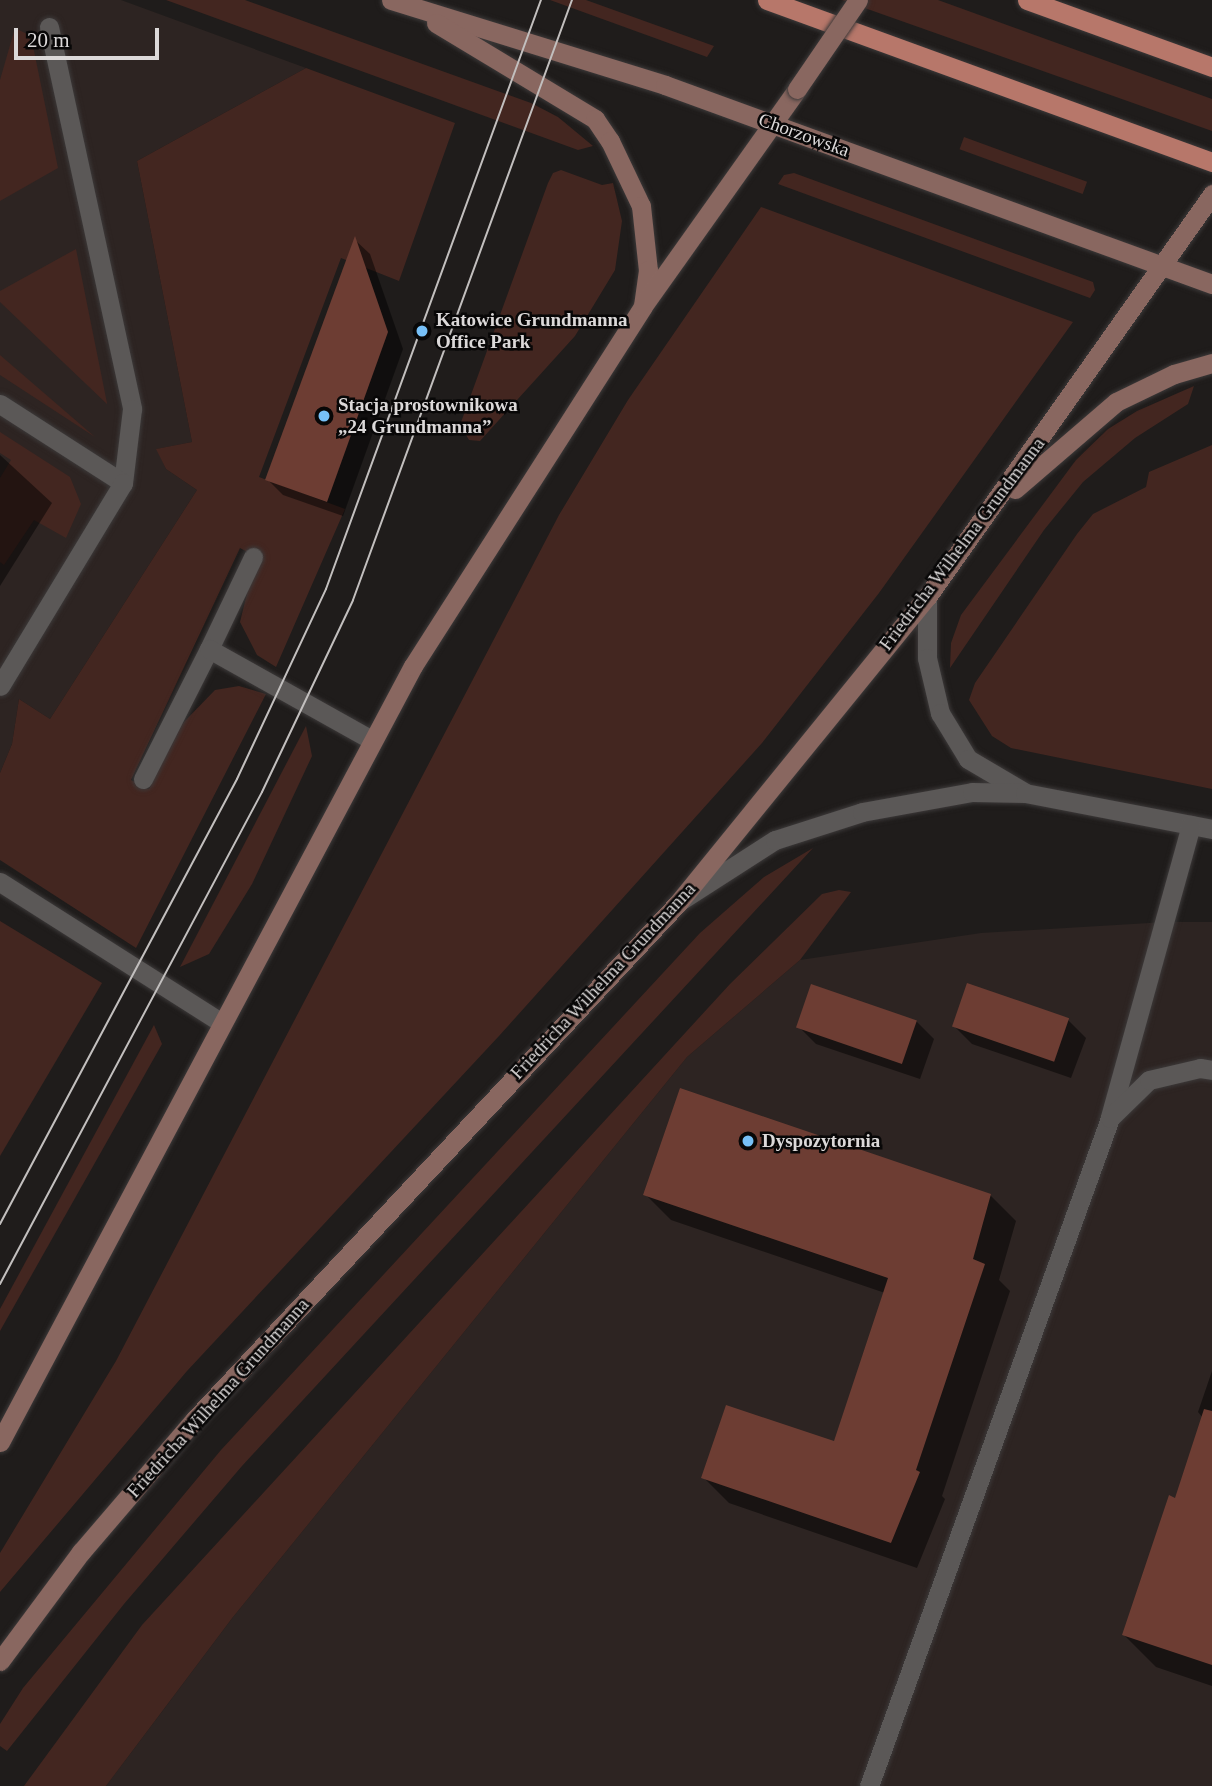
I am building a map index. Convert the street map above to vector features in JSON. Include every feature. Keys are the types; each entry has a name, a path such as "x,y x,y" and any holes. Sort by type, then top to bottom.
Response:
{"main road":[{"name":"Chorzowska","path":"391,0 666,85 1212,284"},
{"path":"767,0 1212,162"},
{"path":"0,1442 372,740 469,572 643,306 774,124 858,0"},
{"path":"1027,0 1212,67"},
{"path":"412,8 595,119 610,141 640,205 648,270 643,306"},
{"name":"Friedricha Wilhelma Grundmanna","path":"0,1661 81,1552 195,1419 678,902 927,597 1212,194"},
{"path":"988,513 1116,402 1174,374 1212,363"}],"lane":[{"path":"0,686 122,483 132,409 49,27"},
{"path":"0,404 122,483"},
{"path":"143,779 253,557"},
{"path":"927,597 927,658 940,713 968,759 1025,793"},
{"path":"209,649 372,740"},
{"path":"678,902 775,840 849,816 972,792 1025,793 1212,829"},
{"path":"869,1786 1110,1118 1191,825"},
{"path":"0,882 222,1023"},
{"path":"1110,1118 1149,1080 1200,1068 1212,1070"}],"shaded area":[{"path":"0,0 121,0 306,68 137,161 192,442 157,449 166,469 197,490 50,719 19,699 12,744 0,773"},
{"path":"166,0 245,0 531,103 558,117 593,146 578,150"},
{"path":"550,0 586,0 714,46 707,57"},
{"path":"842,0 938,0 1212,99 1212,131"},
{"path":"15,28 27,34 33,46 58,168 0,201 0,80"},
{"path":"306,68 455,123 399,281 341,258 259,477 345,509 276,667 257,655 240,622 249,585 262,560 240,548 131,780 149,789 182,724 215,690 239,686 266,694 136,948 0,860 0,773 12,744 19,699 50,719 197,490 166,469 156,449 192,442 137,161"},
{"path":"964,137 1087,182 1083,194 960,149"},
{"path":"561,170 602,185 613,183 622,221 615,270 575,336 480,441 469,440 460,425 548,183 553,173"},
{"path":"794,173 1093,282 1095,290 1090,298 778,184 784,175"},
{"path":"761,207 1073,322 879,593 762,743 499,1036 187,1371 0,1592 0,1553 116,1361 559,515 628,400"},
{"path":"76,249 107,404 0,302 0,291"},
{"path":"0,355 95,437 0,375"},
{"path":"1194,386 1188,404 1135,438 1083,482 1044,530 950,668 951,643 961,615 1076,460 1108,429 1137,411"},
{"path":"0,432 70,477 81,504 66,538 34,520 4,565 0,562 0,478 11,460 0,453"},
{"path":"1212,445 1212,789 1011,748 992,736 969,700 975,683 1077,534 1093,514 1146,487 1149,472"},
{"path":"306,726 312,756 252,884 209,954 180,967"},
{"path":"813,848 242,1466 124,1604 7,1751 0,1746 0,1724 23,1688 221,1450 700,933 764,877"},
{"path":"839,890 851,892 800,960 687,1057 233,1617 106,1786 24,1786 142,1625 730,984 822,894"},
{"path":"0,921 102,983 0,1156"},
{"path":"1166,922 1212,922 1212,1786 106,1786 233,1617 687,1057 800,960 981,933"},
{"path":"154,1025 162,1044 0,1331 0,1309"}],"building":[{"name":"Stacja prostownikowa „24 Grundmanna”","path":"355,236 388,332 327,502 265,480"},
{"path":"967,983 1069,1018 1054,1062 952,1026"},
{"path":"811,984 917,1020 902,1064 796,1027"},
{"path":"680,1088 991,1194 973,1259 985,1264 916,1470 920,1472 891,1543 701,1478 726,1405 834,1441 888,1278 643,1195"},
{"path":"1204,1409 1212,1411 1212,1665 1122,1635 1169,1495 1175,1498"}],"tram line":[{"path":"0,1224 237,779 326,589 541,0"},
{"path":"0,1284 262,792 353,600 572,0"}],"place":[{"name":"Katowice Grundmanna Office Park","path":"422,331"},
{"name":"Stacja prostownikowa „24 Grundmanna”","path":"324,416"},
{"name":"Dyspozytornia","path":"748,1141"}]}
